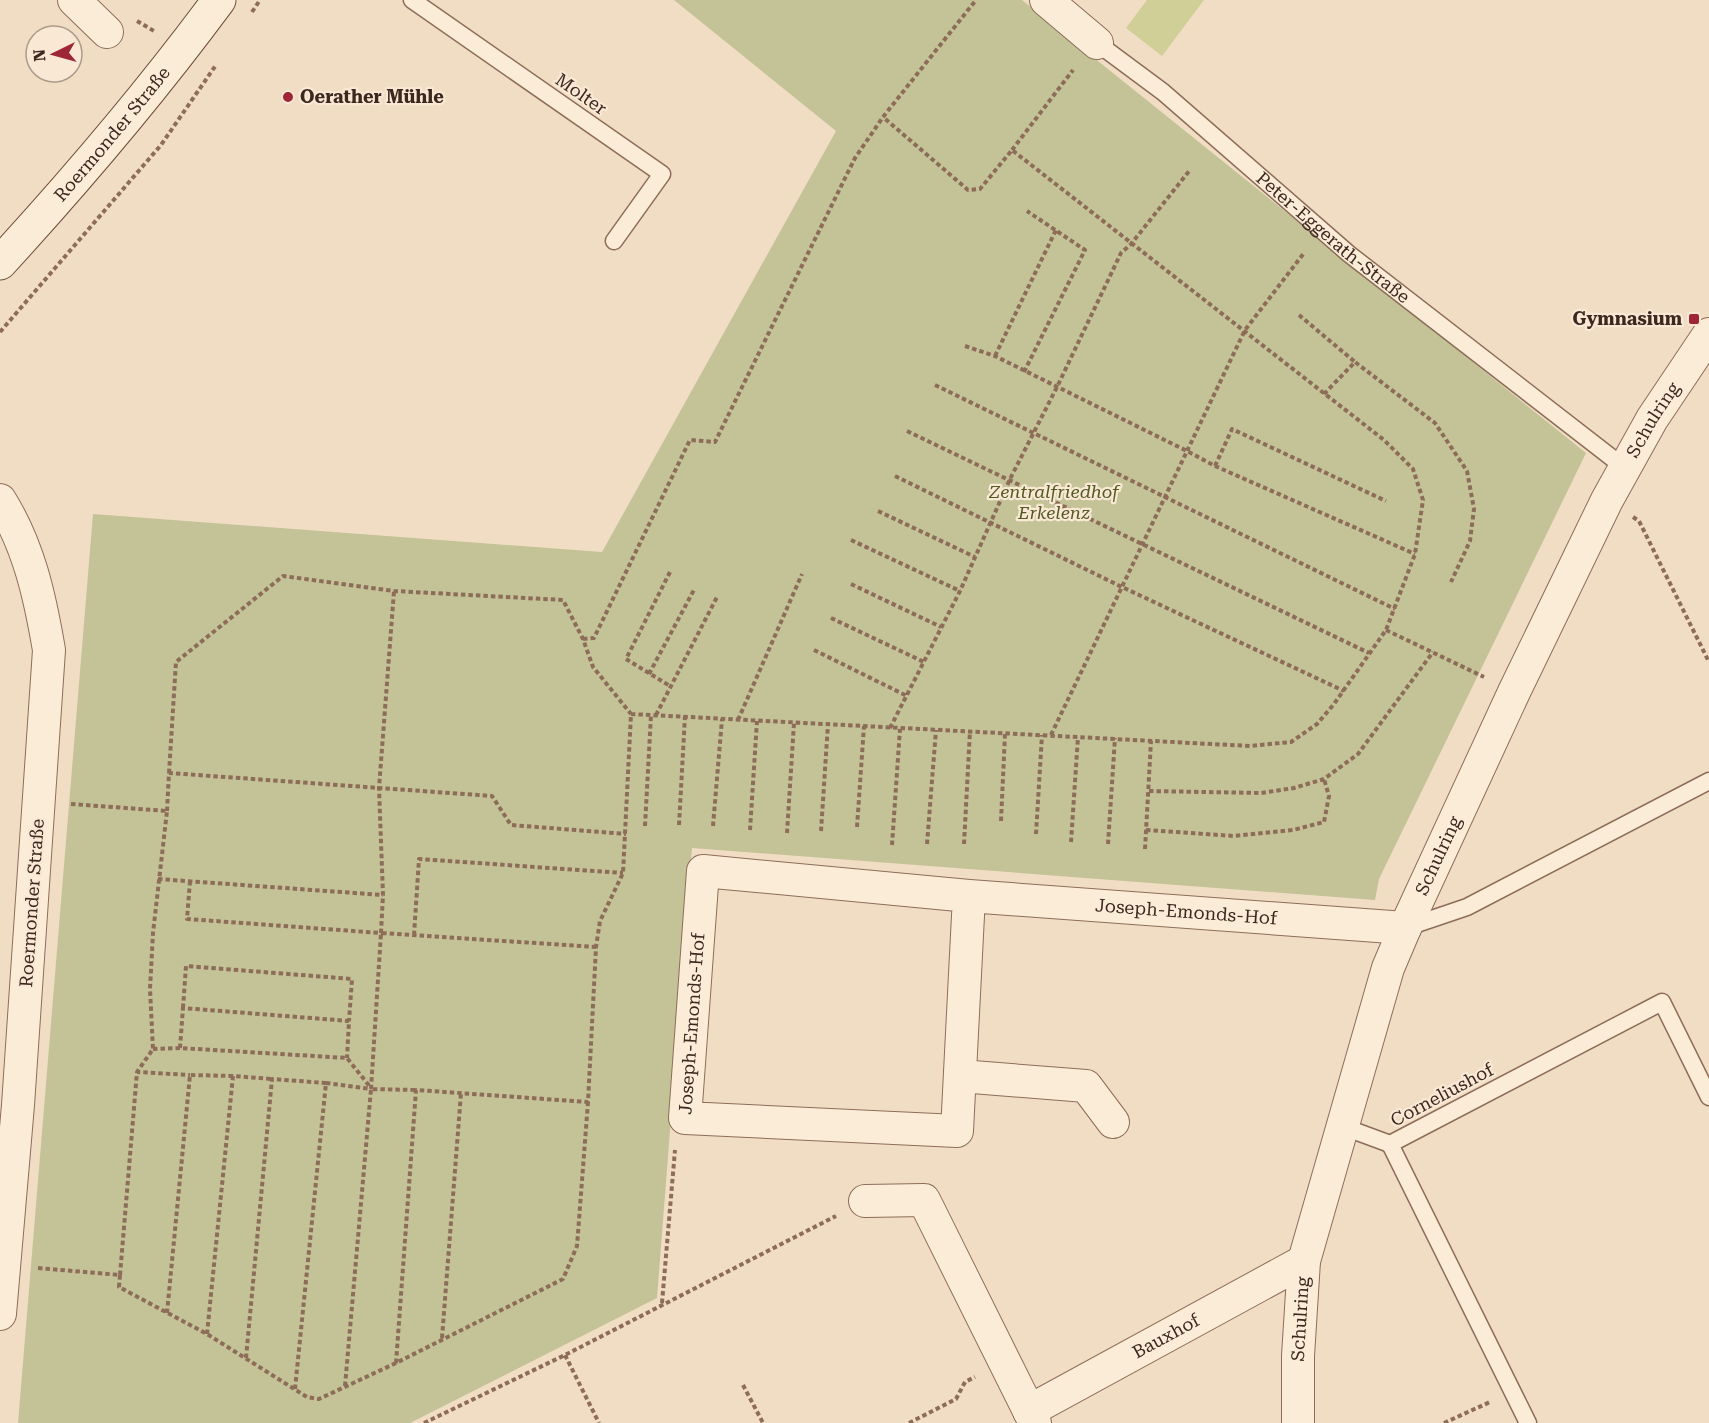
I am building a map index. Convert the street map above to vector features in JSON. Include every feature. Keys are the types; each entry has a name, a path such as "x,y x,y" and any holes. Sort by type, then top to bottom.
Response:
{"main road":[{"name":"Roermonder Straße","path":"0,263 48,211 183,49 219,0"}],"street":[{"path":"74,0 107,32"},
{"name":"Peter-Eggerath-Straße","path":"1046,0 1097,43"},
{"name":"Schulring","path":"1298,1423 1298,1356 1304,1261 1388,968 1514,692 1607,500 1652,419 1709,334"},
{"name":"Roermonder Straße","path":"0,500 22,541 41,600 49,650 18,1105 0,1314"},
{"name":"Joseph-Emonds-Hof","path":"969,896 957,1131 685,1118 702,871 969,896 1405,928"},
{"path":"960,1076 1086,1086 1113,1122"},
{"name":"Bauxhof","path":"865,1201 924,1200 1032,1417 1304,1261"}],"lane":[{"name":"Molter","path":"412,0 662,174 614,241"},
{"name":"Peter-Eggerath-Straße","path":"1097,43 1163,92 1349,254 1625,468"},
{"path":"1405,928 1467,907 1709,781"},
{"name":"Corneliushof","path":"1528,1423 1390,1144 1662,1002 1709,1097"},
{"path":"1344,1127 1390,1144"}],"path":[{"path":"247,19 260,0"},
{"path":"583,639 594,638 690,440 715,442 855,158 883,117 976,0"},
{"path":"107,32 124,13 183,49"},
{"path":"0,333 161,145 220,58"},
{"path":"883,117 968,190 980,189 1073,70"},
{"path":"631,714 1250,746 1291,742 1317,724 1344,691 1386,630 1415,554 1423,500 1413,469 1384,440 1012,150"},
{"path":"890,728 960,591 1010,479 1057,387 1120,253 1131,244 1190,170"},
{"path":"1024,372 1085,250 1027,211"},
{"path":"995,356 1056,230"},
{"path":"1051,735 1245,330 1304,253"},
{"path":"1299,315 1355,362 1435,423 1467,471 1474,509 1472,530 1470,541 1451,582"},
{"path":"965,346 995,356 1215,466 1415,554"},
{"path":"1324,394 1355,362"},
{"path":"935,385 1395,609"},
{"path":"1215,466 1232,429 1386,501"},
{"path":"908,431 1369,653"},
{"path":"896,476 1122,587 1344,691"},
{"path":"1607,500 1639,521 1709,662"},
{"path":"878,511 975,557"},
{"path":"851,540 960,591"},
{"path":"670,572 626,659 670,686"},
{"path":"738,720 802,574"},
{"path":"283,576 394,591 562,600 583,639 593,667 631,714 624,873 600,921 596,947 578,1246 563,1279 319,1400 307,1397 207,1334 119,1287 137,1072 153,1049 150,989 158,879 166,811 176,662 283,576"},
{"path":"851,584 941,627"},
{"path":"649,674 695,588"},
{"path":"345,1386 371,1089 381,933 383,896 380,788 394,591"},
{"path":"645,826 654,715 717,597"},
{"path":"831,618 924,662"},
{"path":"1386,630 1514,692"},
{"path":"814,650 907,696"},
{"path":"1149,791 1261,793 1294,788 1324,779 1358,754 1433,652"},
{"path":"679,825 685,716"},
{"path":"713,826 722,719"},
{"path":"750,830 757,721"},
{"path":"787,833 795,723"},
{"path":"821,831 828,724"},
{"path":"857,827 864,726"},
{"path":"892,845 900,729"},
{"path":"927,844 936,730"},
{"path":"963,844 970,731"},
{"path":"1001,821 1005,734"},
{"path":"1036,834 1042,735"},
{"path":"1071,843 1078,737"},
{"path":"1108,844 1114,738"},
{"path":"1145,849 1151,741"},
{"path":"169,773 492,796 512,825 626,834"},
{"path":"1146,830 1234,836 1293,830 1324,822 1329,796 1324,779"},
{"path":"40,802 166,811"},
{"path":"414,935 419,859 624,873"},
{"path":"158,879 383,896"},
{"path":"190,881 187,919 596,947"},
{"path":"180,1047 186,966 352,979 347,1058 371,1089"},
{"path":"183,1008 349,1020"},
{"path":"153,1049 180,1047 347,1058"},
{"path":"137,1072 233,1076 371,1089 588,1102"},
{"path":"166,1313 190,1075"},
{"path":"207,1334 233,1076"},
{"path":"246,1358 272,1079"},
{"path":"295,1389 326,1083"},
{"path":"396,1363 416,1090"},
{"path":"442,1338 461,1093"},
{"path":"662,1304 676,1134 685,1118"},
{"path":"424,1423 565,1355 865,1201"},
{"path":"37,1268 120,1275"},
{"path":"565,1355 599,1423"},
{"path":"909,1423 956,1399 965,1382 1004,1361"},
{"path":"744,1384 763,1423"},
{"path":"1444,1423 1512,1392"}],"shaded area":[{"path":"1147,0 1204,0 1162,56 1126,28"}],"green space":[{"name":"Zentralfriedhof Erkelenz","path":"674,0 1022,0 1586,453 1379,879 1375,900 692,848 657,1298 410,1423 18,1423 93,514 602,552 836,131"}],"place":[{"name":"Oerather Mühle","path":"288,97"},
{"name":"Gymnasium","path":"1694,319"}]}
